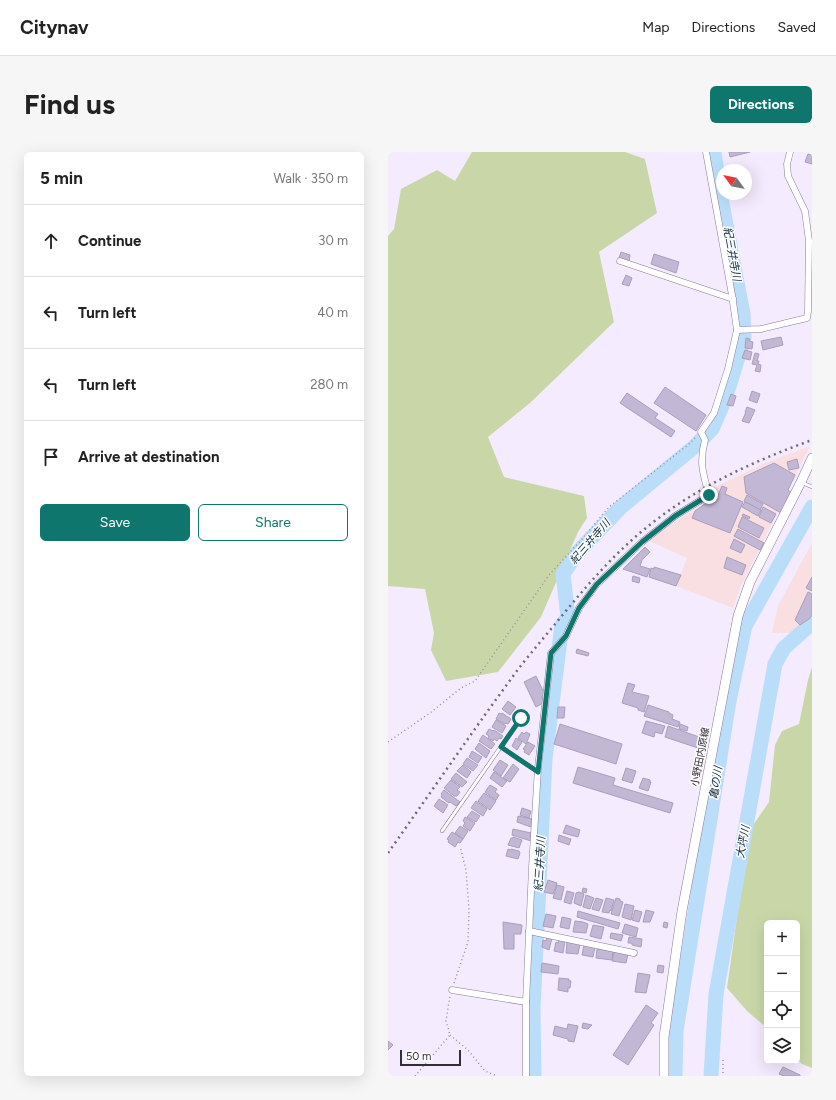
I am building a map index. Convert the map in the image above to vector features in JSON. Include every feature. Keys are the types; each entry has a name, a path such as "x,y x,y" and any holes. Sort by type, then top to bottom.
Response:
{"main road":[{"name":"小野田内原線","path":"664,1076 664,1038 682,911 738,616 750,582 804,483 812,458"}],"street":[{"path":"526,1076 526,1002 534,932 532,868 538,772 551,653 566,636 579,608 597,584 642,542 675,516 709,495 702,470 703,436 714,413 728,369 737,330 733,299 706,152"},
{"path":"737,330 761,329 807,318 809,241 805,211 788,176 787,164 790,152"},
{"path":"620,261 733,299"},
{"path":"534,932 634,953"},
{"path":"452,990 526,1002"}],"lane":[{"path":"804,483 812,487"},
{"path":"442,831 521,718"},
{"path":"501,747 538,772"}],"path":[{"path":"388,742 430,713 460,688 476,681 549,575 609,507 689,444 703,436"},
{"path":"460,846 466,870 469,910 468,942 452,990 446,1021 450,1035 468,1050 484,1071 497,1076"},
{"path":"415,1076 450,1035"},
{"path":"723,1060 723,1076"}],"shaded area":[{"path":"810,446 740,588 733,608 676,586 687,558 647,540 714,497 713,488 765,463"},
{"path":"812,543 812,619 803,628 793,633 772,633 778,606"}],"green space":[{"path":"472,152 625,152 645,159 657,213 599,252 614,322 530,403 488,437 504,477 584,496 587,518 578,532 541,617 498,672 446,681 431,650 434,633 425,589 388,586 388,236 394,229 401,189 437,170 455,181"},
{"path":"812,667 812,1068 800,1062 800,920 764,920 764,1025 747,1011 727,988 749,831 769,802 775,745 782,731 799,724"}],"building":[{"path":"729,152 750,152 730,157"},
{"path":"808,154 812,155 812,164 805,162"},
{"path":"621,252 630,255 629,262 619,258"},
{"path":"654,254 679,262 676,273 651,264"},
{"path":"626,275 632,278 629,286 622,284"},
{"path":"781,337 783,345 763,350 761,341"},
{"path":"746,338 753,342 752,349 745,348"},
{"path":"745,350 752,352 750,360 742,358"},
{"path":"755,353 759,354 757,361 759,361 758,364 761,365 760,372 755,371 757,365 752,364"},
{"path":"665,387 706,415 696,431 654,403"},
{"path":"752,391 760,394 757,403 749,400"},
{"path":"627,393 658,414 655,418 675,431 671,437 620,403"},
{"path":"731,394 736,396 733,406 727,405"},
{"path":"747,407 755,410 749,423 742,421"},
{"path":"797,459 799,468 789,470 787,462"},
{"path":"774,463 795,475 788,490 792,493 781,513 746,493 744,477"},
{"path":"722,486 727,488 725,494 743,502 730,533 692,518 695,511 713,498 716,500"},
{"path":"747,495 763,504 760,510 744,501"},
{"path":"745,502 761,510 758,516 742,507"},
{"path":"763,507 776,514 771,523 759,517"},
{"path":"743,514 750,517 749,519 742,516"},
{"path":"742,517 764,528 759,538 738,527"},
{"path":"738,529 764,543 760,550 734,536"},
{"path":"734,539 745,545 741,553 730,548"},
{"path":"645,547 650,552 642,560 640,566 650,569 647,577 623,569"},
{"path":"727,557 746,565 742,575 724,568"},
{"path":"654,567 681,575 676,586 649,577 651,568 654,569"},
{"path":"633,576 640,578 639,583 632,581"},
{"path":"812,577 812,591 806,588"},
{"path":"808,592 812,594 812,615 800,625 795,620"},
{"path":"577,649 589,653 588,656 576,653"},
{"path":"536,676 544,693 543,703 536,707 524,682"},
{"path":"628,683 635,685 632,692 649,696 644,712 638,710 638,708 622,703"},
{"path":"508,701 516,707 510,715 502,709"},
{"path":"648,705 669,712 673,715 672,719 680,722 678,727 644,716"},
{"path":"558,707 565,707 564,718 557,718"},
{"path":"499,713 502,713 511,719 508,724 496,719"},
{"path":"496,720 506,726 502,733 492,727"},
{"path":"646,721 665,726 662,734 655,732 654,737 642,733"},
{"path":"560,724 622,744 616,764 554,744"},
{"path":"680,724 688,727 687,731 679,729"},
{"path":"668,726 702,738 698,748 665,737"},
{"path":"489,729 494,730 503,736 497,741 494,739 493,741 488,738 489,736 486,734"},
{"path":"522,732 524,734 526,732 530,734 526,744 518,738"},
{"path":"483,735 495,744 491,749 479,741"},
{"path":"516,738 522,742 517,750 512,746"},
{"path":"528,742 535,746 529,755 524,752 525,750 523,749"},
{"path":"479,743 490,751 486,758 475,749"},
{"path":"472,751 482,757 478,763 469,757"},
{"path":"467,758 478,765 473,771 463,764"},
{"path":"500,760 508,765 501,776 493,770"},
{"path":"513,764 519,769 510,782 503,778"},
{"path":"463,765 471,772 467,778 457,771"},
{"path":"578,767 615,778 613,785 673,803 670,813 573,783"},
{"path":"626,768 636,771 632,783 622,780"},
{"path":"494,772 507,781 502,787 490,778"},
{"path":"456,773 467,782 462,787 451,779"},
{"path":"643,778 650,780 651,782 648,791 639,788"},
{"path":"451,780 460,787 457,790 460,792 457,796 454,796 444,788"},
{"path":"490,785 497,789 495,792 499,795 496,800 485,792"},
{"path":"444,790 460,802 456,806 441,797"},
{"path":"484,793 496,801 490,810 478,801"},
{"path":"439,799 448,805 443,813 434,806"},
{"path":"476,801 487,809 483,816 471,808"},
{"path":"522,808 531,811 529,818 520,815"},
{"path":"472,811 480,816 476,822 467,817"},
{"path":"518,816 532,819 531,827 517,822"},
{"path":"465,817 475,823 470,831 463,826 465,823 463,821"},
{"path":"566,825 580,830 578,837 563,833"},
{"path":"460,826 468,831 463,839 455,833"},
{"path":"513,829 531,833 531,841 512,835"},
{"path":"452,832 463,839 460,843 458,842 455,847 448,842 449,840 447,839"},
{"path":"559,835 571,839 569,845 558,841"},
{"path":"513,837 522,840 519,848 508,845"},
{"path":"508,849 519,851 520,853 518,859 506,856"},
{"path":"548,880 557,883 553,894 544,892"},
{"path":"557,885 564,887 561,900 553,898"},
{"path":"583,888 587,889 586,893 582,892"},
{"path":"567,891 574,893 571,904 564,902"},
{"path":"579,892 584,894 581,906 574,903 576,893"},
{"path":"586,895 594,898 590,909 583,907"},
{"path":"596,898 603,900 599,911 592,909"},
{"path":"606,898 614,900 609,913 602,912"},
{"path":"616,898 623,902 619,916 611,914"},
{"path":"625,904 634,906 631,920 622,917"},
{"path":"635,910 642,912 639,922 632,920"},
{"path":"646,910 654,912 650,922 643,922"},
{"path":"578,911 620,923 618,929 577,917"},
{"path":"546,914 556,916 553,928 543,926"},
{"path":"562,917 571,919 569,929 560,927"},
{"path":"575,921 588,924 586,933 573,932"},
{"path":"503,922 522,925 521,934 514,934 514,949 504,949"},
{"path":"664,922 668,923 667,928 663,927"},
{"path":"625,924 638,928 636,937 622,933"},
{"path":"593,925 604,927 601,939 590,936"},
{"path":"611,933 623,935 621,941 610,938"},
{"path":"547,937 552,938 549,950 542,947 543,940 546,941"},
{"path":"629,937 642,939 641,947 628,943"},
{"path":"559,940 565,941 563,953 554,951 556,942 558,943"},
{"path":"567,942 580,944 578,954 566,953"},
{"path":"584,945 595,947 593,957 582,955"},
{"path":"597,949 613,951 612,960 596,958"},
{"path":"615,951 628,954 626,963 612,961"},
{"path":"542,963 559,966 558,974 541,972"},
{"path":"658,965 664,966 663,973 657,972"},
{"path":"638,973 650,975 646,993 635,992"},
{"path":"559,978 569,979 569,981 571,981 568,992 558,990"},
{"path":"646,1005 658,1013 651,1023 654,1025 628,1065 613,1055"},
{"path":"583,1023 592,1025 588,1029 582,1028"},
{"path":"568,1024 578,1026 574,1042 553,1035 555,1026 567,1029"},
{"path":"388,1041 393,1045 388,1050"},
{"path":"783,1067 800,1076 784,1076 779,1074"}],"waterway":[{"name":"紀三井寺川","path":"534,1076 533,1009 545,759 562,625 568,617 563,574 578,552 621,507 694,447 712,429 725,399 744,338 743,314 720,193 714,152"},
{"name":"亀の川","path":"675,1076 676,1031 729,701 745,626 812,507"},
{"name":"大坪川","path":"711,1076 716,994 775,664 784,648 812,623"}],"railway":[{"path":"388,853 520,666 575,600 613,558 656,520 692,495 731,474 812,440"}],"route":[{"path":"521,718 501,747 538,772 551,653 566,636 579,608 597,584 642,542 675,516 709,495"}]}
